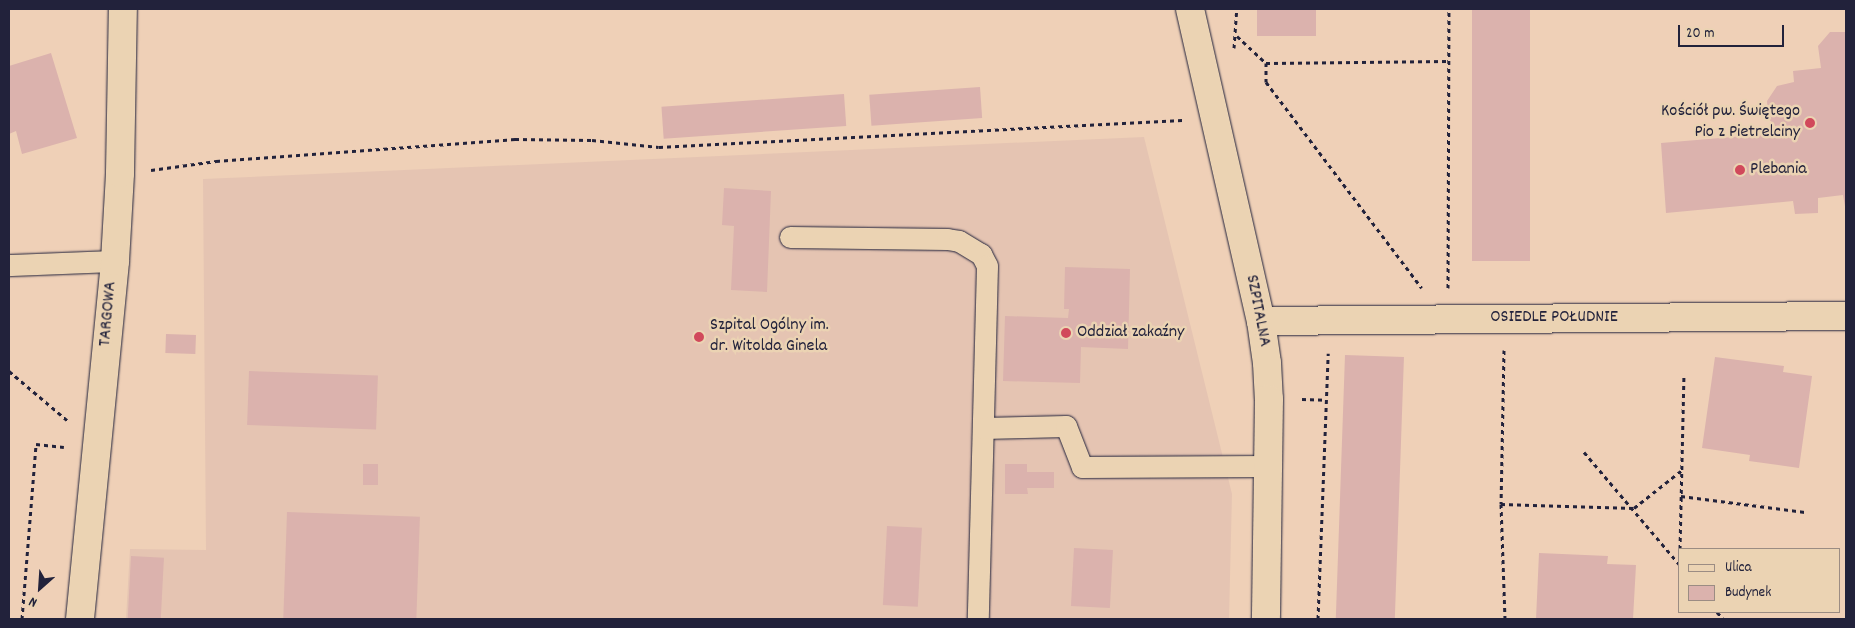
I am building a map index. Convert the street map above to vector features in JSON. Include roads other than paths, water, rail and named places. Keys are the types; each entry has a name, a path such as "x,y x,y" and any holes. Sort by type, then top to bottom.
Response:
{"street":[{"name":"TARGOWA","path":"80,619 114,261 120,172 123,9"},
{"name":"SZPITALNA","path":"1190,9 1213,118 1261,320 1269,399 1266,619"},
{"name":"OSIEDLE POŁUDNIE","path":"1261,320 1329,318 1846,316"}],"lane":[{"path":"790,237 947,239 966,244 982,254 987,266 978,619"},
{"path":"9,265 114,261"},
{"path":"983,428 1066,426 1082,467 1268,466"}],"place":[{"name":"Kościół pw. Świętego Pio z Pietrelciny","path":"1810,123"},
{"name":"Plebania","path":"1740,170"},
{"name":"Oddział zakaźny","path":"1066,333"},
{"name":"Szpital Ogólny im. dr. Witolda Ginela","path":"699,337"}]}
